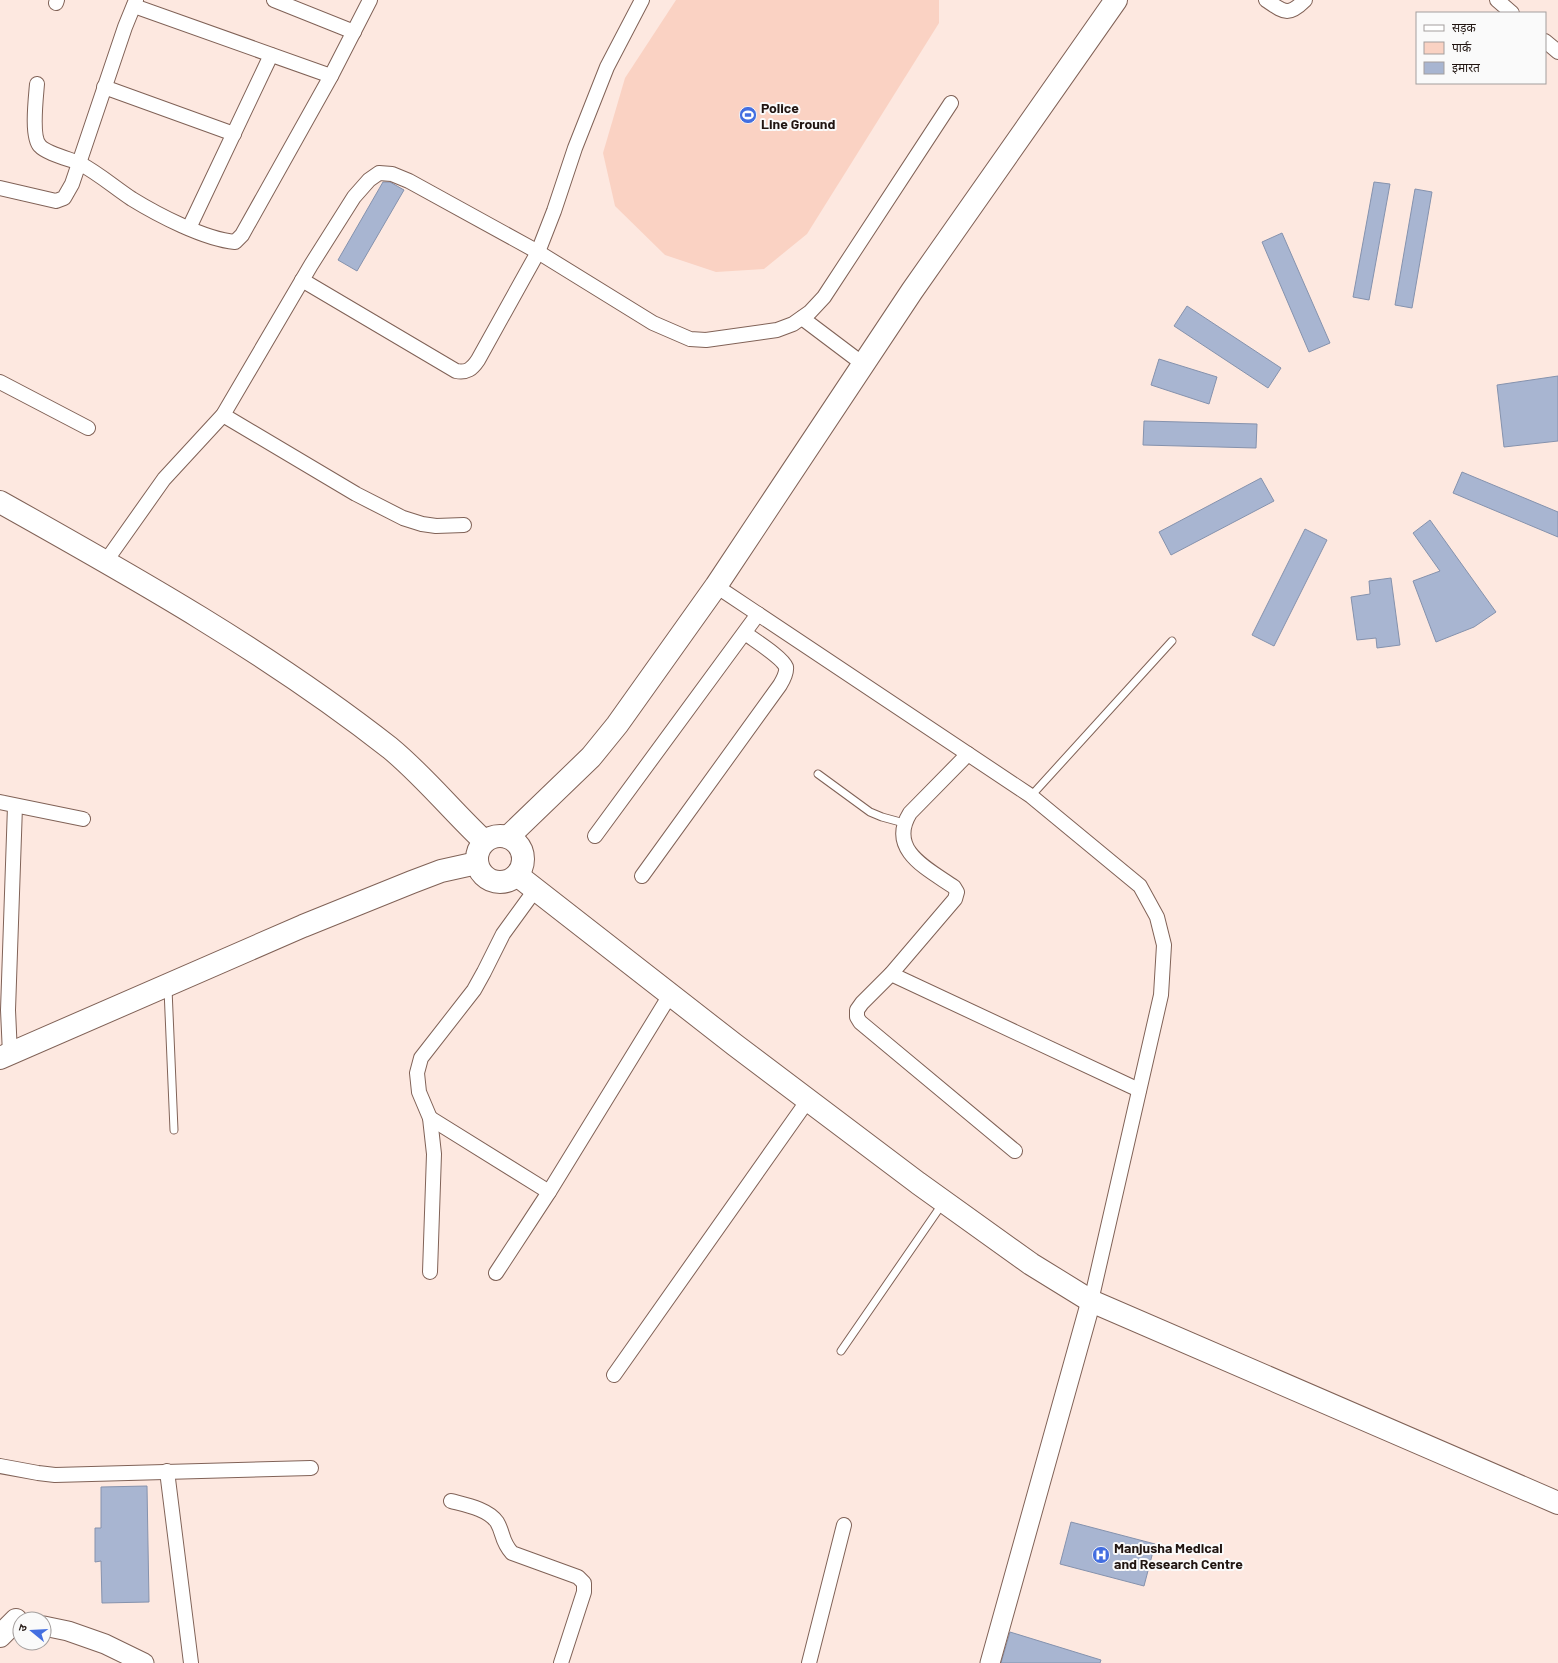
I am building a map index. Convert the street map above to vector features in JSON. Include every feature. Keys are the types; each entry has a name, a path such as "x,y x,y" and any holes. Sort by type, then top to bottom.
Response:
{"main road":[{"path":"508,837 591,757 617,725 716,586 912,291 1116,0"},
{"path":"0,502 106,561 262,657 390,749 428,782 455,813 484,841"},
{"path":"496,836 508,837 520,846 523,854 523,861 521,868 516,875 504,882 490,880 484,876 477,863 479,848 484,841 496,836"},
{"path":"5,1056 303,926 441,871 477,863"},
{"path":"516,875 670,995 944,1202 1031,1264 1091,1301 1558,1503"},
{"path":"0,1636 12,1619"}],"street":[{"path":"274,0 354,32"},
{"path":"37,84 35,139 40,147 79,164 159,215 189,228 226,241 235,242 242,235 331,76 370,0"},
{"path":"302,280 456,371 464,372 473,368 538,252 554,212 575,148 607,67 642,0"},
{"path":"1266,0 1280,10 1289,12 1296,9 1305,0"},
{"path":"1497,0 1511,12"},
{"path":"0,188 56,201 64,198 72,184 104,87 135,3 271,56 331,76"},
{"path":"1546,42 1558,52"},
{"path":"189,228 271,56"},
{"path":"104,87 234,134"},
{"path":"106,561 164,479 223,415 302,280 354,197 369,180 379,173 392,174 409,181 538,252 653,323 690,339 706,340 777,330 792,324 810,312 824,297 951,103"},
{"path":"802,318 863,364"},
{"path":"0,382 88,428"},
{"path":"223,415 356,494 403,518 422,524 436,526 464,525"},
{"path":"716,586 1031,796 1140,886 1158,917 1164,945 1161,995 1091,1301 990,1663"},
{"path":"594,836 758,614"},
{"path":"642,876 780,685 785,675 786,667 780,660 745,632"},
{"path":"968,754 910,813 904,823 902,835 910,854 926,868 954,887 957,892 955,899 891,974 857,1010 856,1017 860,1022 1015,1151"},
{"path":"0,802 83,819"},
{"path":"5,1056 15,806"},
{"path":"430,1272 434,1154 430,1118 419,1092 417,1073 421,1058 474,990 512,919 535,890"},
{"path":"891,974 1139,1090"},
{"path":"496,1273 549,1192 670,995"},
{"path":"614,1375 808,1100"},
{"path":"430,1118 549,1192"},
{"path":"0,1466 55,1475 311,1468"},
{"path":"167,1471 191,1663"},
{"path":"451,1501 478,1509 490,1515 497,1523 505,1546 512,1553 578,1577 584,1583 584,1592 559,1662"},
{"path":"809,1663 844,1525"},
{"path":"52,1628 68,1631 105,1644 144,1663"}],"lane":[{"path":"1031,796 1172,641"},
{"path":"818,774 870,812 904,823"},
{"path":"168,985 174,1130"},
{"path":"841,1351 944,1202"}],"green space":[{"name":"Police Line Ground","path":"676,0 939,0 939,23 807,234 764,269 716,272 665,255 615,206 603,153 625,78"}],"building":[{"path":"383,182 390,182 404,190 357,271 338,260"},
{"path":"1374,182 1390,184 1369,300 1353,297"},
{"path":"1415,189 1432,192 1412,308 1395,305"},
{"path":"1282,233 1330,343 1309,352 1262,242"},
{"path":"1187,306 1281,368 1268,388 1174,326"},
{"path":"1159,359 1217,377 1209,404 1151,385"},
{"path":"1558,376 1558,441 1504,447 1497,385"},
{"path":"1144,421 1257,424 1256,448 1143,445"},
{"path":"1462,472 1558,512 1558,537 1453,493"},
{"path":"1261,478 1274,501 1171,555 1159,532"},
{"path":"1430,520 1496,612 1474,627 1436,642 1413,581 1440,571 1413,533"},
{"path":"1305,529 1327,540 1274,646 1252,635"},
{"path":"1391,578 1400,645 1377,648 1376,638 1357,640 1351,597 1370,594 1369,581"},
{"path":"147,1486 149,1602 102,1603 101,1561 95,1562 95,1528 101,1528 101,1487"},
{"path":"1071,1522 1155,1544 1144,1586 1060,1564"},
{"path":"1010,1632 1101,1660 1100,1663 1001,1663"}],"place":[{"name":"Police Line Ground","path":"748,115"},
{"name":"Manjusha Medical and Research Centre","path":"1101,1555"}]}
